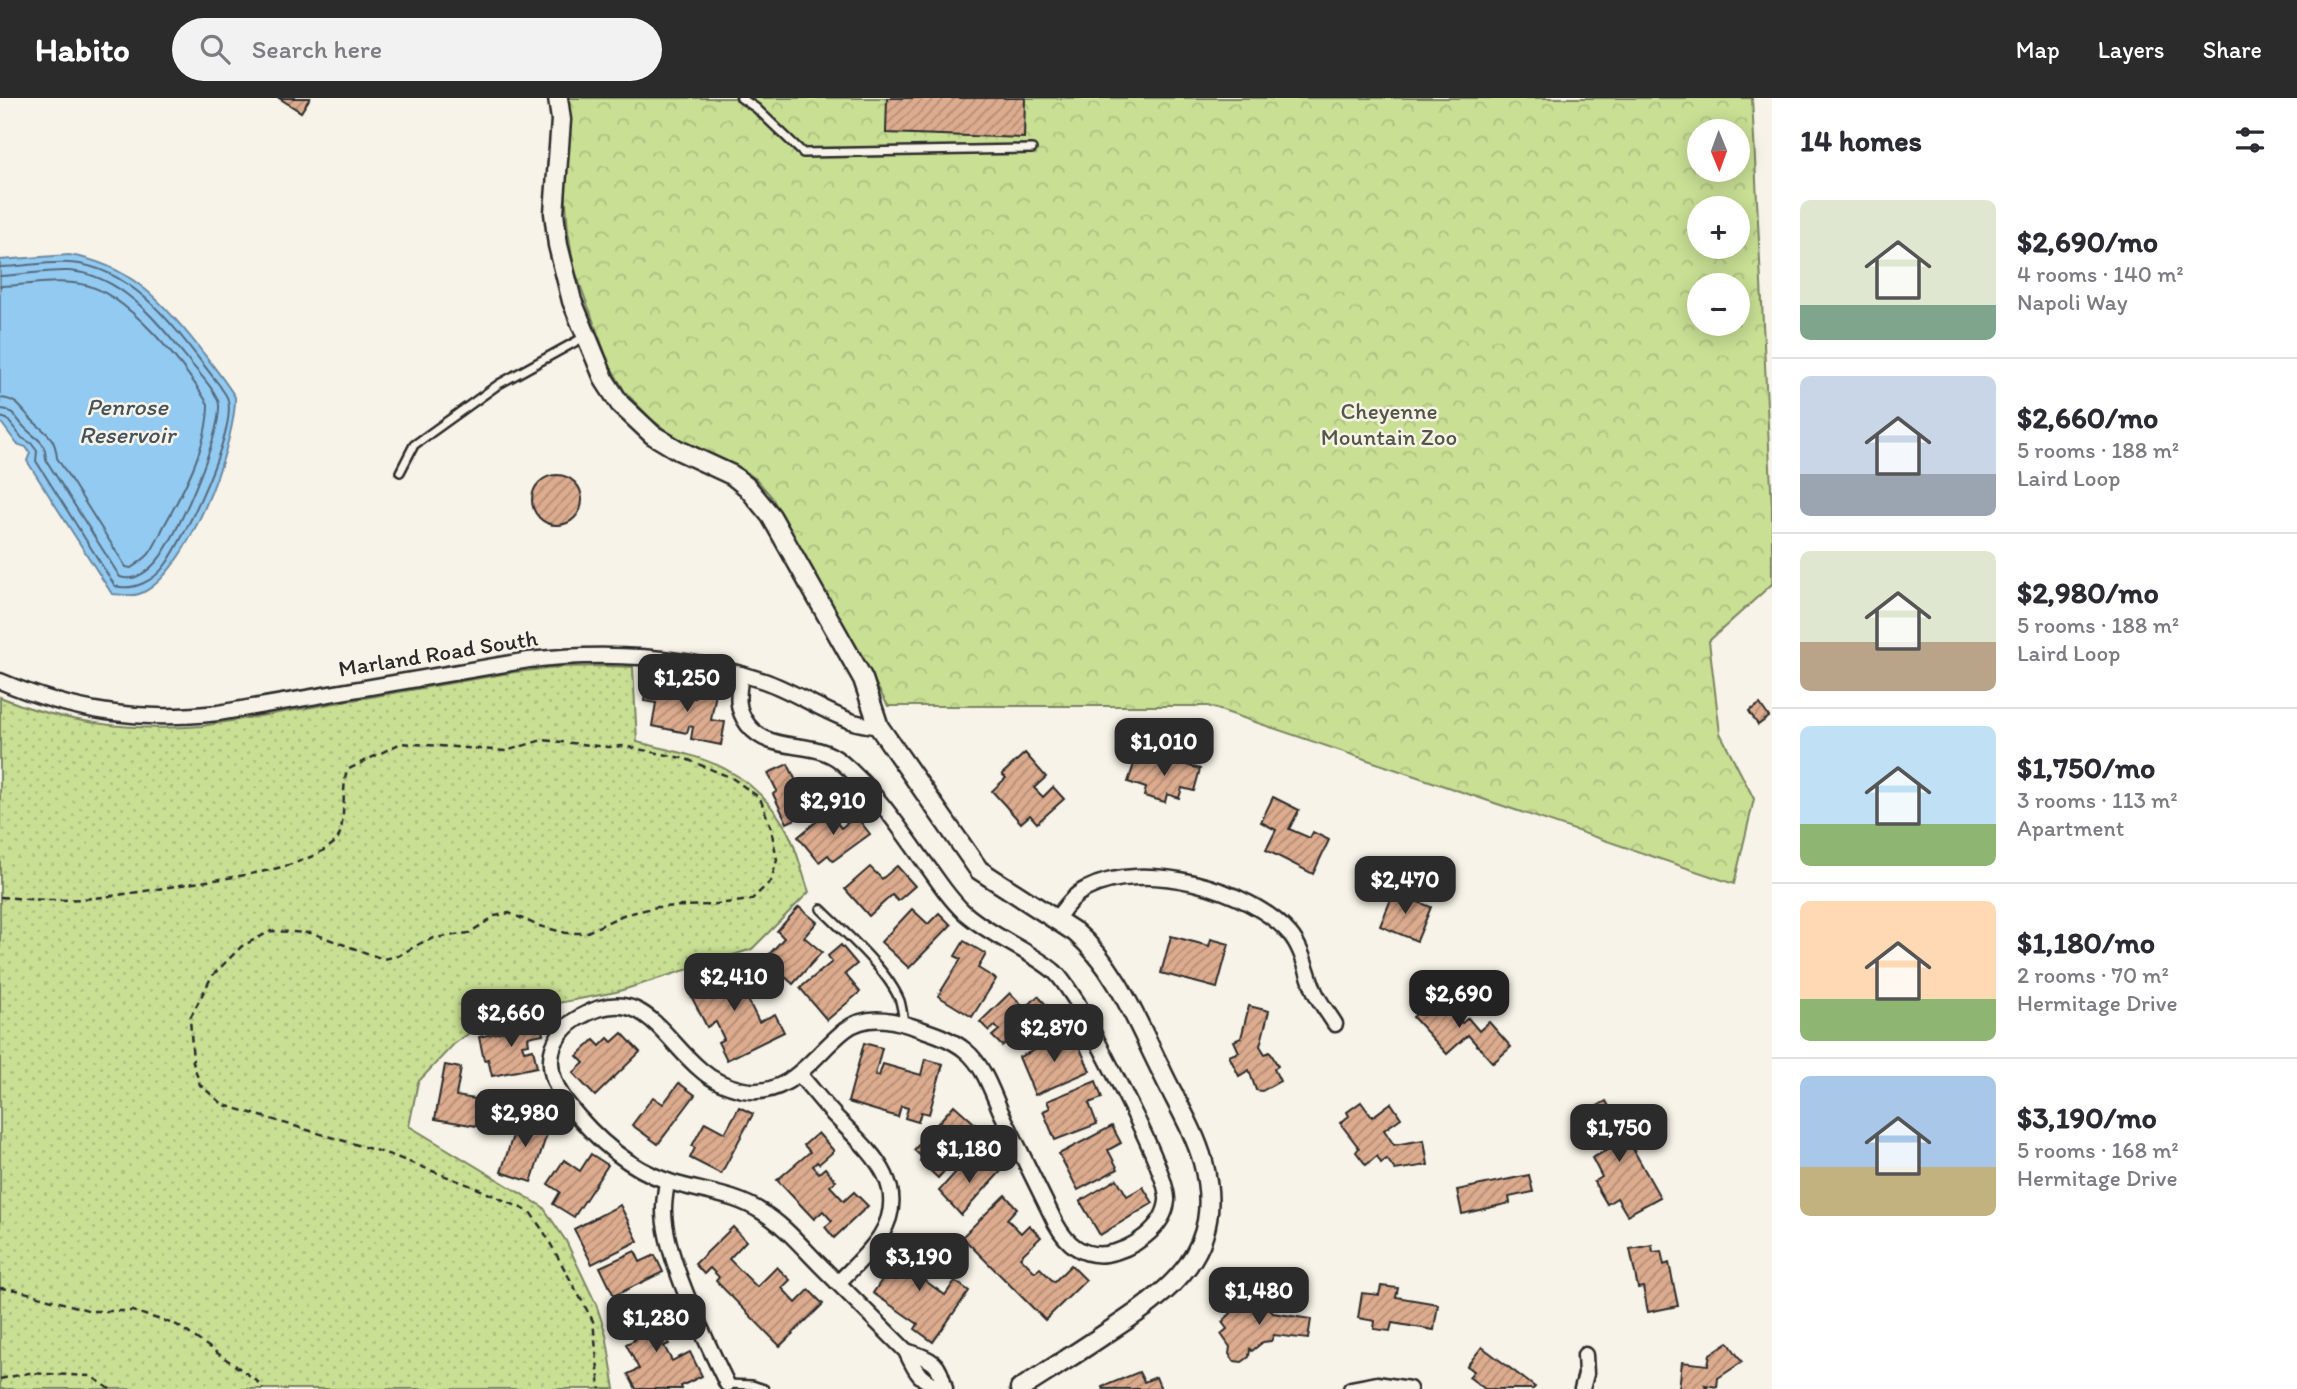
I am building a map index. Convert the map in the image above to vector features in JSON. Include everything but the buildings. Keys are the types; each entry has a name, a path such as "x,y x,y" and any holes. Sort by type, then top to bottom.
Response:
{"street":[{"path":"558,98 561,120 555,213 558,245 572,301 605,380 620,404 653,435 732,475 771,516 863,679 879,727 979,870 1056,919 1089,944 1104,961 1194,1136 1203,1161 1208,1205 1206,1226 1200,1245 1182,1275 1150,1305 1020,1389"},
{"name":"Marland Road South","path":"0,681 51,700 100,712 165,718 218,713 571,655 613,655 651,658 741,674 767,682 849,721 879,727"},
{"path":"741,674 737,700 740,714 749,726 761,737 776,744 812,747 838,760 855,775 899,826 951,899 965,913 1041,962 1067,987 1158,1165 1167,1199 1164,1214 1156,1226 1120,1251 1091,1254 1078,1250 1065,1239 1056,1224 977,1061 952,1042 904,1024 885,1020 858,1023 845,1030 800,1075 759,1091 744,1090 721,1082 699,1069 644,1013 629,1007 615,1006 599,1009 569,1024 557,1037 552,1051 551,1069 565,1100 603,1142 622,1157 667,1181 730,1197 763,1212 784,1229 906,1351 928,1358 941,1369 944,1389"},
{"path":"1056,919 1077,893 1111,880 1166,878 1223,891 1268,914 1292,936 1316,994 1335,1024"},
{"path":"800,1075 831,1112 877,1158 887,1174 890,1190 888,1220 881,1234 838,1283"},
{"path":"667,1181 664,1211 671,1248 697,1319 727,1384"},
{"path":"1582,1389 1586,1374 1585,1355"},
{"path":"1351,1389 1377,1384 1409,1389"}],"lane":[{"path":"741,98 756,108 803,153 1032,149"},
{"path":"400,472 414,445 499,384 586,335"},
{"path":"821,909 862,949 892,986 901,1003 904,1024"},
{"path":"727,1384 752,1385 764,1389"}],"path":[{"path":"0,897 54,900 128,894 263,871 311,856 336,841 342,830 343,783 347,770 401,743 506,751 542,740 608,747 624,746 686,759 732,778 760,798 771,828 777,860 771,881 751,900 708,905 657,906 623,915 585,933 566,933 539,926 509,913 495,916 469,933 434,938 398,956 383,959 312,933 271,931 242,946 212,975 190,1018 193,1062 200,1085 224,1105 391,1155 530,1212 544,1232 593,1321 600,1389"},
{"path":"0,1288 17,1290 91,1311 132,1311 177,1325 256,1380 263,1389"},
{"path":"0,1379 29,1373 91,1376 110,1389"}],"green space":[{"name":"Cheyenne Mountain Zoo","path":"569,98 1752,98 1772,508 1772,584 1709,641 1720,733 1754,799 1734,884 1208,706 888,706 771,496 756,479 736,465 675,437 652,420 625,392 609,364 574,268 565,188 570,132"},
{"path":"606,666 633,667 637,742 682,753 721,767 738,776 770,805 792,840 809,892 752,949 616,992 495,1015 454,1044 418,1082 409,1126 543,1207 566,1241 596,1304 606,1334 615,1389 0,1389 0,697 73,719 125,726 177,728 202,726 515,672"}],"water":[{"name":"Penrose Reservoir","path":"69,255 109,267 142,286 184,329 235,397 227,445 205,507 190,537 174,563 157,583 136,595 112,594 27,461 30,453 26,447 17,444 0,421 0,260"}]}
